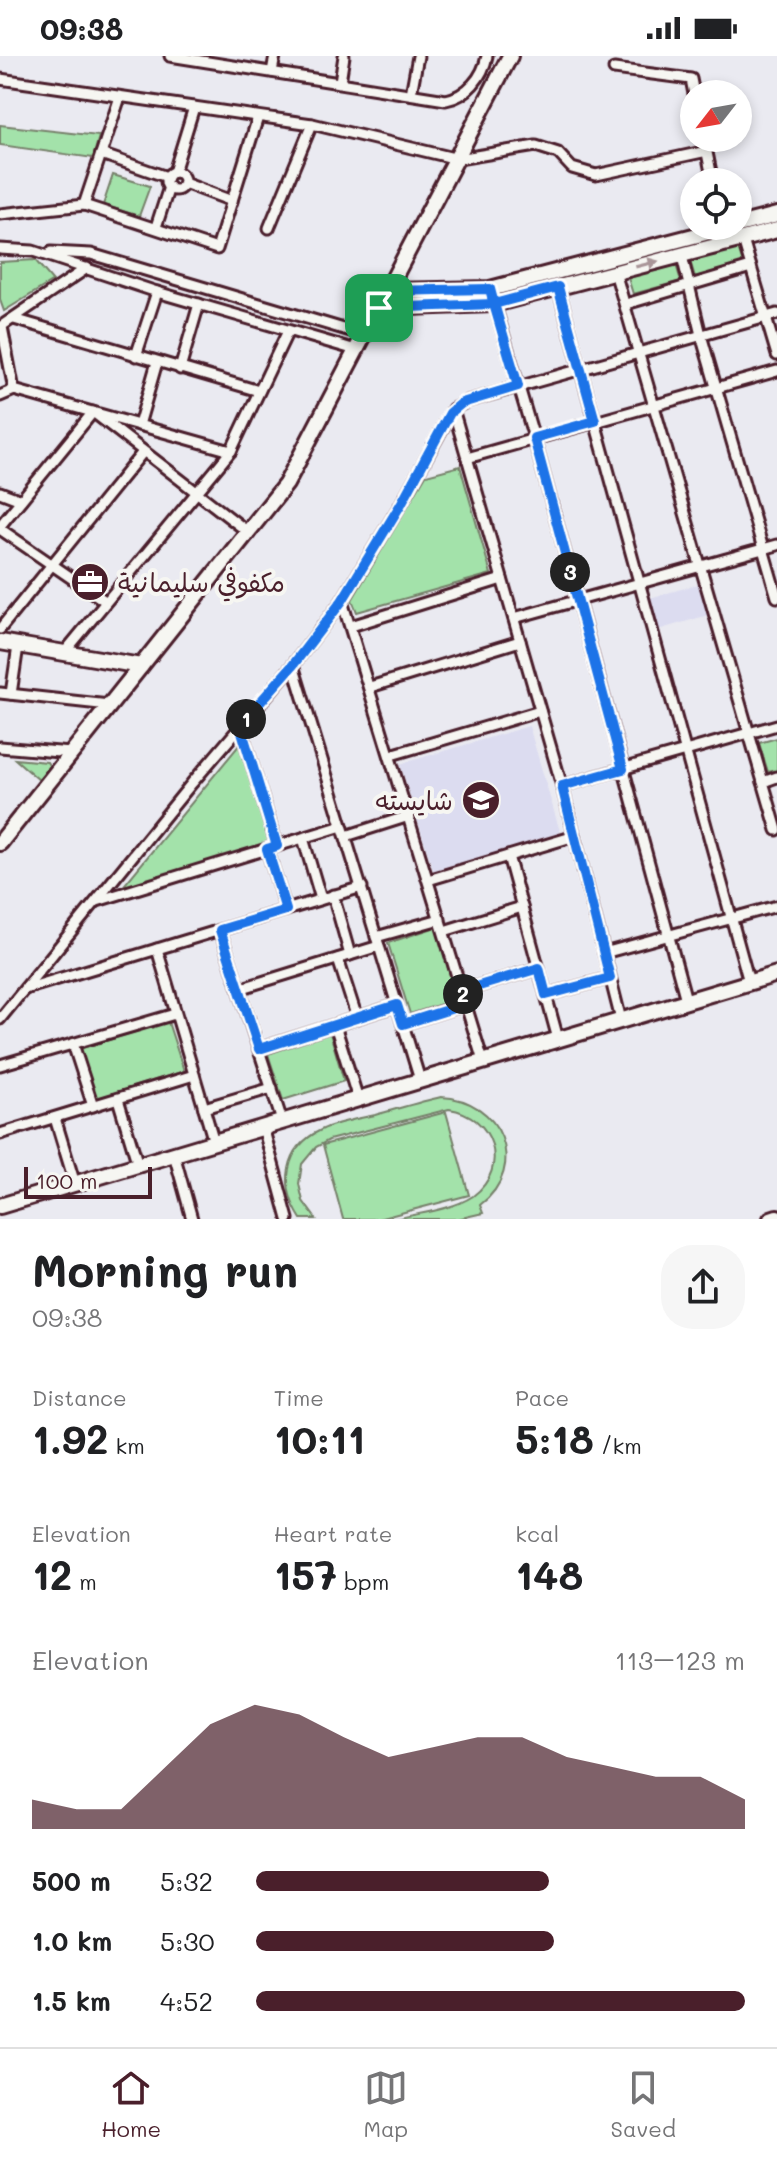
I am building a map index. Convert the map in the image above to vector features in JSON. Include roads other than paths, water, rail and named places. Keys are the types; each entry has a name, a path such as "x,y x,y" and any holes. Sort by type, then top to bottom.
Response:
{"main road":[{"path":"0,843 286,484 510,56"},
{"path":"752,221 777,215"},
{"path":"752,237 777,230"},
{"path":"387,291 490,289 680,239"},
{"path":"379,308 494,304 743,240"},
{"path":"0,642 141,666"},
{"path":"2,1210 75,1184 777,974"},
{"path":"771,1219 777,1217"}],"street":[{"path":"170,56 203,58 446,100 468,89 479,76 487,56"},
{"path":"272,72 275,56"},
{"path":"340,82 344,56"},
{"path":"411,94 418,56"},
{"path":"614,69 691,80"},
{"path":"0,79 312,124 458,159 536,146 558,153 572,168 596,175 702,152"},
{"path":"84,205 120,97"},
{"path":"156,227 194,107"},
{"path":"0,214 84,205 217,249 258,117"},
{"path":"269,228 312,124"},
{"path":"101,154 170,178 179,189 184,183"},
{"path":"170,178 182,174 184,183"},
{"path":"184,183 232,201"},
{"path":"743,240 777,355"},
{"path":"0,249 91,254 364,335"},
{"path":"33,251 157,292 356,350"},
{"path":"682,256 701,335 777,597"},
{"path":"626,304 751,267"},
{"path":"14,390 1,327 87,268"},
{"path":"615,272 777,830"},
{"path":"558,287 749,982"},
{"path":"490,289 534,438 686,1000"},
{"path":"136,356 157,292"},
{"path":"180,369 199,304"},
{"path":"0,1019 240,725 293,665 342,601 408,493 453,409 468,401 518,386 777,314"},
{"path":"14,319 259,391"},
{"path":"64,653 231,451 288,331"},
{"path":"139,425 157,362"},
{"path":"467,458 777,371"},
{"path":"0,396 14,390 231,451"},
{"path":"453,409 562,786 621,1020"},
{"path":"93,412 248,532"},
{"path":"93,412 0,528 105,601"},
{"path":"0,629 143,452"},
{"path":"0,492 21,500"},
{"path":"514,618 777,545"},
{"path":"351,626 502,579"},
{"path":"342,601 483,1061"},
{"path":"370,687 520,641"},
{"path":"18,646 5,694 109,705"},
{"path":"293,665 420,1080"},
{"path":"391,755 540,711"},
{"path":"240,725 286,910"},
{"path":"562,786 777,725"},
{"path":"1,748 71,753"},
{"path":"763,782 777,777"},
{"path":"95,902 303,838 409,816"},
{"path":"428,880 575,836"},
{"path":"303,838 321,899"},
{"path":"508,856 558,1039"},
{"path":"25,989 362,887"},
{"path":"333,895 350,955"},
{"path":"604,953 777,906"},
{"path":"444,931 522,907"},
{"path":"239,989 350,955 440,919"},
{"path":"220,930 282,1121"},
{"path":"157,949 214,1142"},
{"path":"338,959 357,1018"},
{"path":"462,991 539,968"},
{"path":"546,995 610,978"},
{"path":"403,1024 466,1004"},
{"path":"259,1049 397,1005"},
{"path":"0,1065 175,1014"},
{"path":"335,1025 358,1099"},
{"path":"73,1044 93,1106"},
{"path":"0,1134 194,1075"},
{"path":"204,1108 272,1088"},
{"path":"118,1099 138,1165"},
{"path":"55,1118 75,1184"},
{"path":"263,1127 288,1219"},
{"path":"174,1154 192,1219"}],"place":[{"name":"مكفوفي سليمانية","path":"90,582"},
{"name":"شایستە","path":"481,800"}]}
